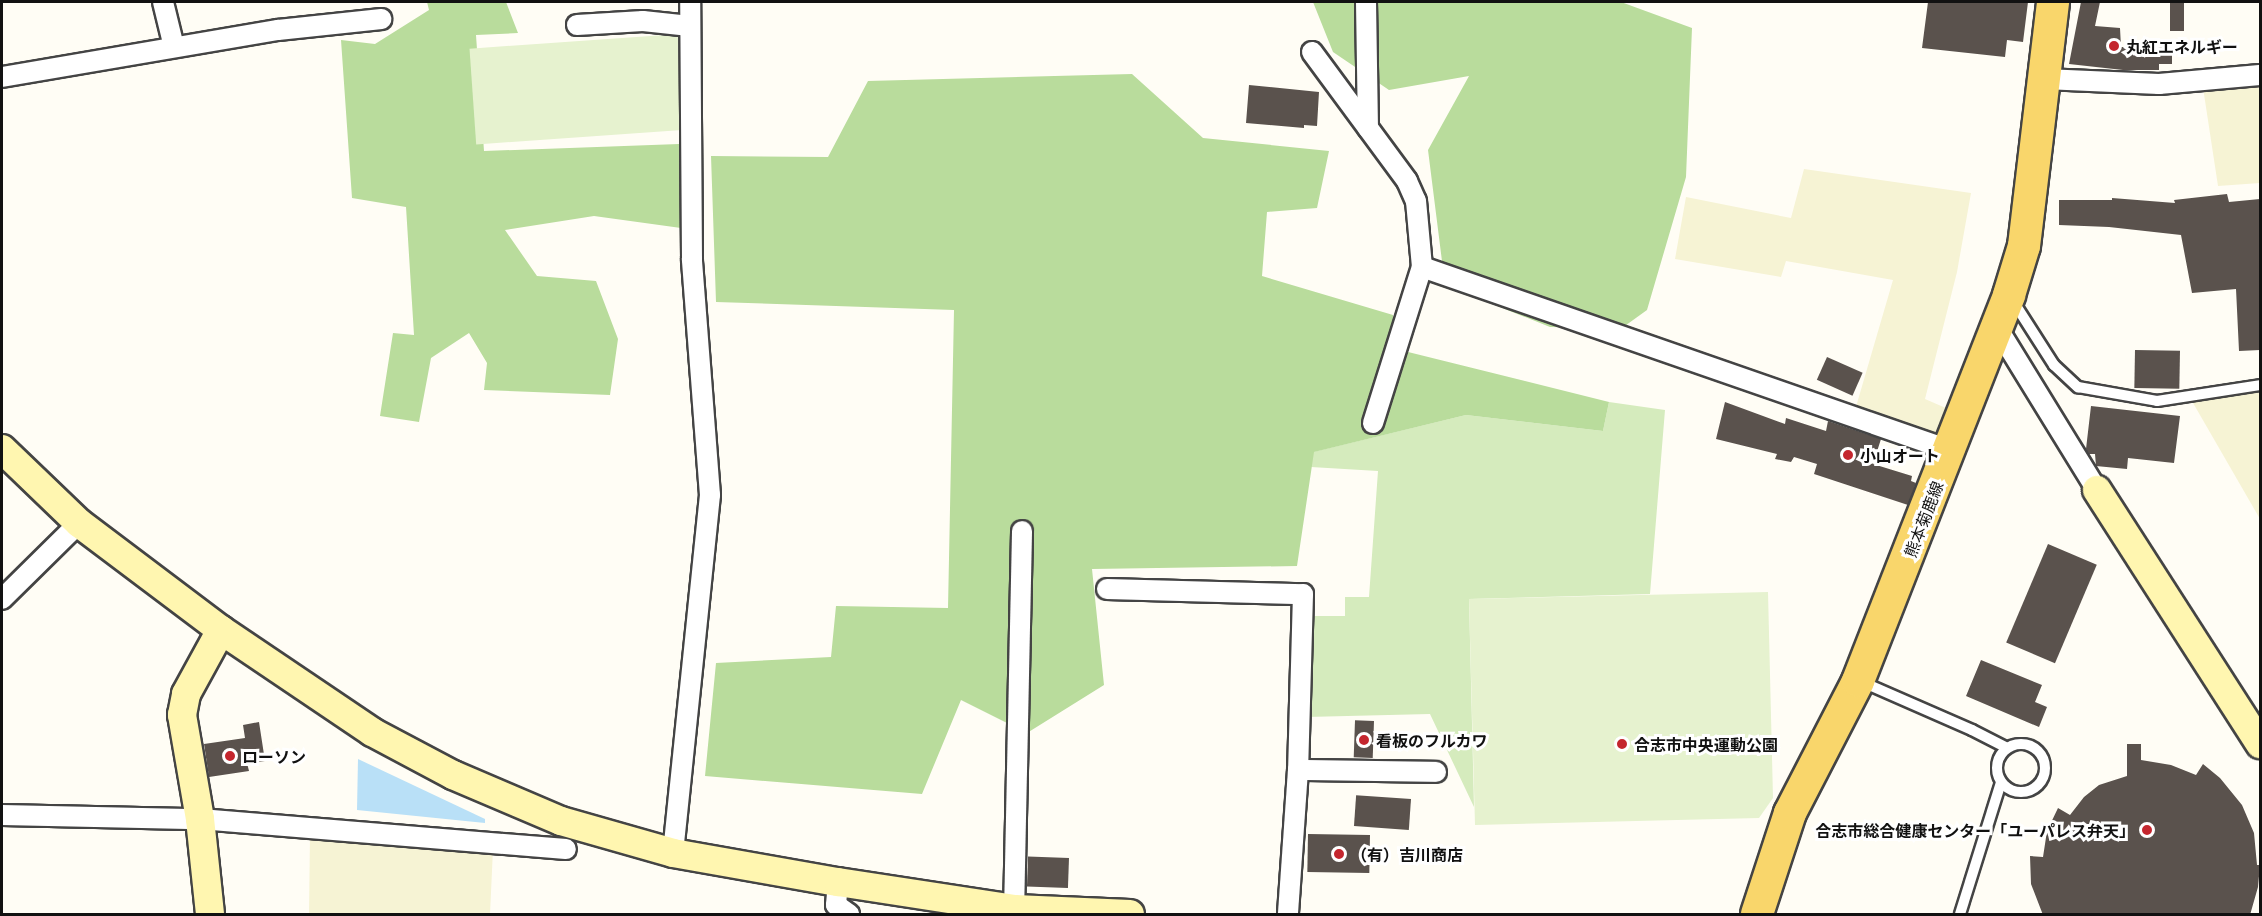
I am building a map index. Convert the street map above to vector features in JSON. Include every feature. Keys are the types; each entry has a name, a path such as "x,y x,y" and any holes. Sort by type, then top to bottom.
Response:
{"main road":[{"name":"熊本菊鹿線","path":"1757,915 1790,813 1858,681 2009,295 2024,246 2053,2"}],"street":[{"path":"162,2 174,47"},
{"path":"673,853 710,495 692,259 690,2"},
{"path":"1366,2 1368,128"},
{"path":"2,77 278,30 381,19"},
{"path":"577,25 644,21 690,26"},
{"path":"1312,52 1407,182 1416,201 1422,267 1373,423"},
{"path":"2044,79 2159,84 2260,75"},
{"path":"1422,267 1949,450"},
{"path":"1996,326 2097,490 2260,744"},
{"path":"2,449 79,523 221,630 372,732 453,775 561,821 673,853 1015,912 1130,915"},
{"path":"2,599 79,523"},
{"path":"1015,912 1022,531"},
{"path":"1107,589 1303,594 1298,770 1288,915"},
{"path":"210,915 200,819 182,715 186,694 221,630"},
{"path":"1298,770 1436,772"},
{"path":"2,815 200,819 566,849"},
{"path":"838,882 836,905 849,915"}],"lane":[{"path":"2009,295 2054,365 2078,387 2157,401 2260,385"},
{"path":"1858,681 1972,730 2007,748"},
{"path":"2020,744 2034,747 2043,758 2045,772 2039,784 2026,791 2013,791 2001,782 1997,770 1999,758 2007,748 2020,744"},
{"path":"1960,915 2001,782"}],"shaded area":[{"path":"2260,75 2260,183 2218,186 2202,81"},
{"path":"1804,169 1971,193 1957,272 1925,399 1962,415 1949,450 1853,417 1893,280 1786,261 1781,277 1675,259 1686,197 1791,218"},
{"path":"2260,385 2260,519 2189,396"},
{"path":"310,835 493,849 490,914 309,914"}],"green space":[{"path":"427,2 506,2 518,33 476,35 484,151 679,144 681,228 594,216 505,230 537,276 596,281 618,339 610,395 484,390 487,363 469,333 431,358 419,422 380,416 393,333 414,335 406,207 352,198 341,40 375,44 429,10"},
{"path":"1313,2 1621,2 1692,28 1686,177 1647,310 1622,328 1550,327 1445,285 1428,150 1469,76 1389,90 1333,52"},
{"path":"679,34 686,130 476,144 470,49"},
{"path":"1132,74 1203,138 1329,151 1317,208 1267,212 1262,276 1393,315 1396,349 1609,402 1603,431 1466,415 1314,452 1297,566 1092,569 1104,685 1027,733 961,700 922,794 705,776 716,663 831,657 836,606 948,608 954,310 716,302 711,156 828,157 868,81"},
{"path":"1609,402 1665,410 1650,594 1469,599 1474,807 1430,714 1306,717 1311,616 1345,616 1345,597 1369,597 1378,471 1311,467 1313,452 1466,415 1603,431"},
{"name":"合志市中央運動公園","path":"1768,592 1773,798 1759,818 1475,825 1469,599"}],"water":[{"path":"358,759 485,819 485,823 357,810"}],"building":[{"path":"1928,2 2028,2 2023,42 2007,40 2005,57 1922,48"},
{"path":"2081,2 2100,2 2095,26 2120,28 2121,47 2172,48 2172,64 2159,64 2159,70 2123,70 2069,64"},
{"path":"2170,2 2184,2 2184,31 2170,31"},
{"path":"1249,85 1319,92 1317,126 1304,125 1304,128 1246,123"},
{"path":"2227,194 2229,202 2260,199 2260,350 2239,351 2236,289 2192,293 2181,235 2109,227 2059,225 2059,200 2112,200 2112,198 2175,203 2174,200"},
{"path":"2135,350 2180,351 2179,389 2134,388"},
{"path":"1827,357 1863,373 1852,396 1817,380"},
{"path":"1725,402 1785,424 1786,418 1826,431 1828,421 1881,439 1873,464 1912,476 1911,481 1916,483 1908,505 1814,474 1817,464 1794,457 1791,462 1775,459 1777,454 1716,439"},
{"path":"2091,406 2180,416 2174,463 2128,458 2127,469 2096,466 2095,454 2089,454 2086,449"},
{"path":"2048,544 2097,565 2055,663 2006,642"},
{"path":"1981,660 2042,685 2035,702 2047,707 2039,727 1966,696"},
{"name":"看板のフルカワ","path":"1355,720 1374,721 1373,758 1354,757"},
{"path":"259,722 265,761 247,763 249,771 209,777 204,744 245,738 243,725"},
{"name":"合志市総合健康センター「ユーパレス弁天」","path":"2127,744 2141,744 2141,760 2171,765 2196,775 2203,764 2220,778 2242,805 2254,833 2257,865 2260,865 2258,887 2250,915 2043,915 2031,884 2030,856 2043,857 2047,831 2058,808 2070,815 2084,797 2099,785 2127,776"},
{"path":"1356,795 1411,799 1409,830 1354,826"},
{"name":"（有）吉川商店","path":"1308,834 1370,835 1369,873 1307,872"},
{"path":"1028,857 1069,858 1068,888 1027,887"}],"place":[{"name":"丸紅エネルギー","path":"2114,46"},
{"name":"小山オート","path":"1848,455"},
{"name":"看板のフルカワ","path":"1364,740"},
{"name":"合志市中央運動公園","path":"1622,744"},
{"name":"ローソン","path":"230,756"},
{"name":"合志市総合健康センター「ユーパレス弁天」","path":"2147,830"},
{"name":"（有）吉川商店","path":"1339,854"}]}
